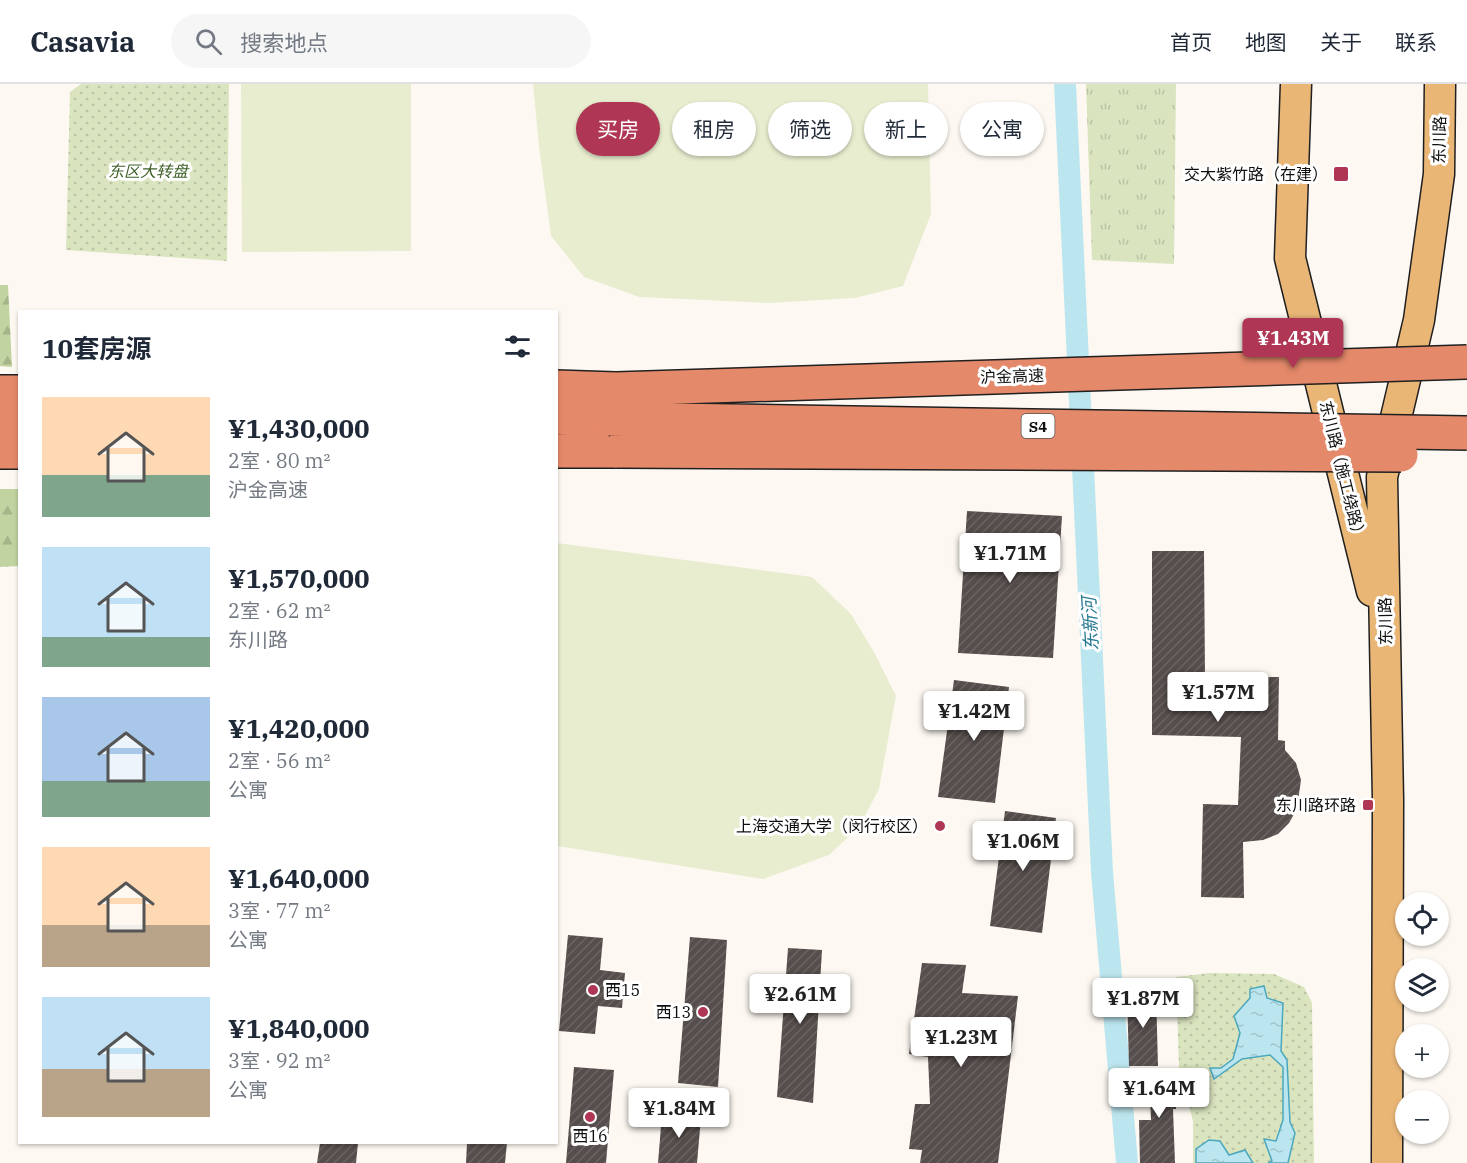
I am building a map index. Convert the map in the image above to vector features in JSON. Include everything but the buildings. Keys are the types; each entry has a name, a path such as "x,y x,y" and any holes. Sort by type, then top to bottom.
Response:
{"highway":[{"name":"沪金高速","path":"558,418 613,404 1467,362"},
{"name":"沪金高速","path":"558,388 613,404 1467,433"},
{"path":"0,392 18,392"},
{"path":"0,423 18,422"},
{"name":"S4","path":"558,451 1467,455"},
{"path":"0,452 18,452"}],"main road":[{"name":"东川路（施工绕路）","path":"1296,84 1290,258 1385,643"},
{"name":"东川路","path":"1387,1163 1388,854 1382,477 1419,320 1439,174 1440,84"}],"green space":[{"name":"东区大转盘","path":"81,84 229,84 227,261 66,250 70,92"},
{"path":"241,84 411,84 411,251 242,252"},
{"path":"533,84 928,84 928,102 864,102 864,156 930,156 931,214 903,286 855,298 768,303 639,297 584,277 551,236"},
{"path":"1086,84 1176,84 1174,264 1092,260"},
{"path":"0,285 8,285 12,367 0,366"},
{"path":"0,489 18,489 18,566 0,567"},
{"path":"558,543 812,577 851,614 896,696 879,789 859,827 829,855 763,879 558,846"},
{"path":"1209,973 1274,974 1304,987 1312,1003 1314,1163 1193,1163 1193,1121 1179,1067 1176,977"}],"water":[{"path":"1264,986 1267,998 1283,1003 1281,1051 1287,1060 1290,1122 1295,1133 1288,1163 1268,1163 1272,1161 1264,1139 1276,1141 1283,1120 1283,1067 1270,1055 1242,1059 1214,1079 1210,1068 1221,1068 1233,1059 1240,1033 1234,1016 1250,998 1250,989"},
{"path":"1209,1140 1220,1141 1229,1155 1245,1150 1253,1163 1196,1163 1196,1149"}],"waterway":[{"name":"东新河","path":"1065,84 1102,872 1127,1163"}],"place":[{"name":"交大紫竹路（在建）","path":"1341,174"},
{"name":"东川路环路","path":"1368,805"},
{"name":"上海交通大学（闵行校区）","path":"940,826"},
{"name":"西15","path":"593,990"},
{"name":"西13","path":"703,1012"},
{"name":"西16","path":"590,1117"}]}
